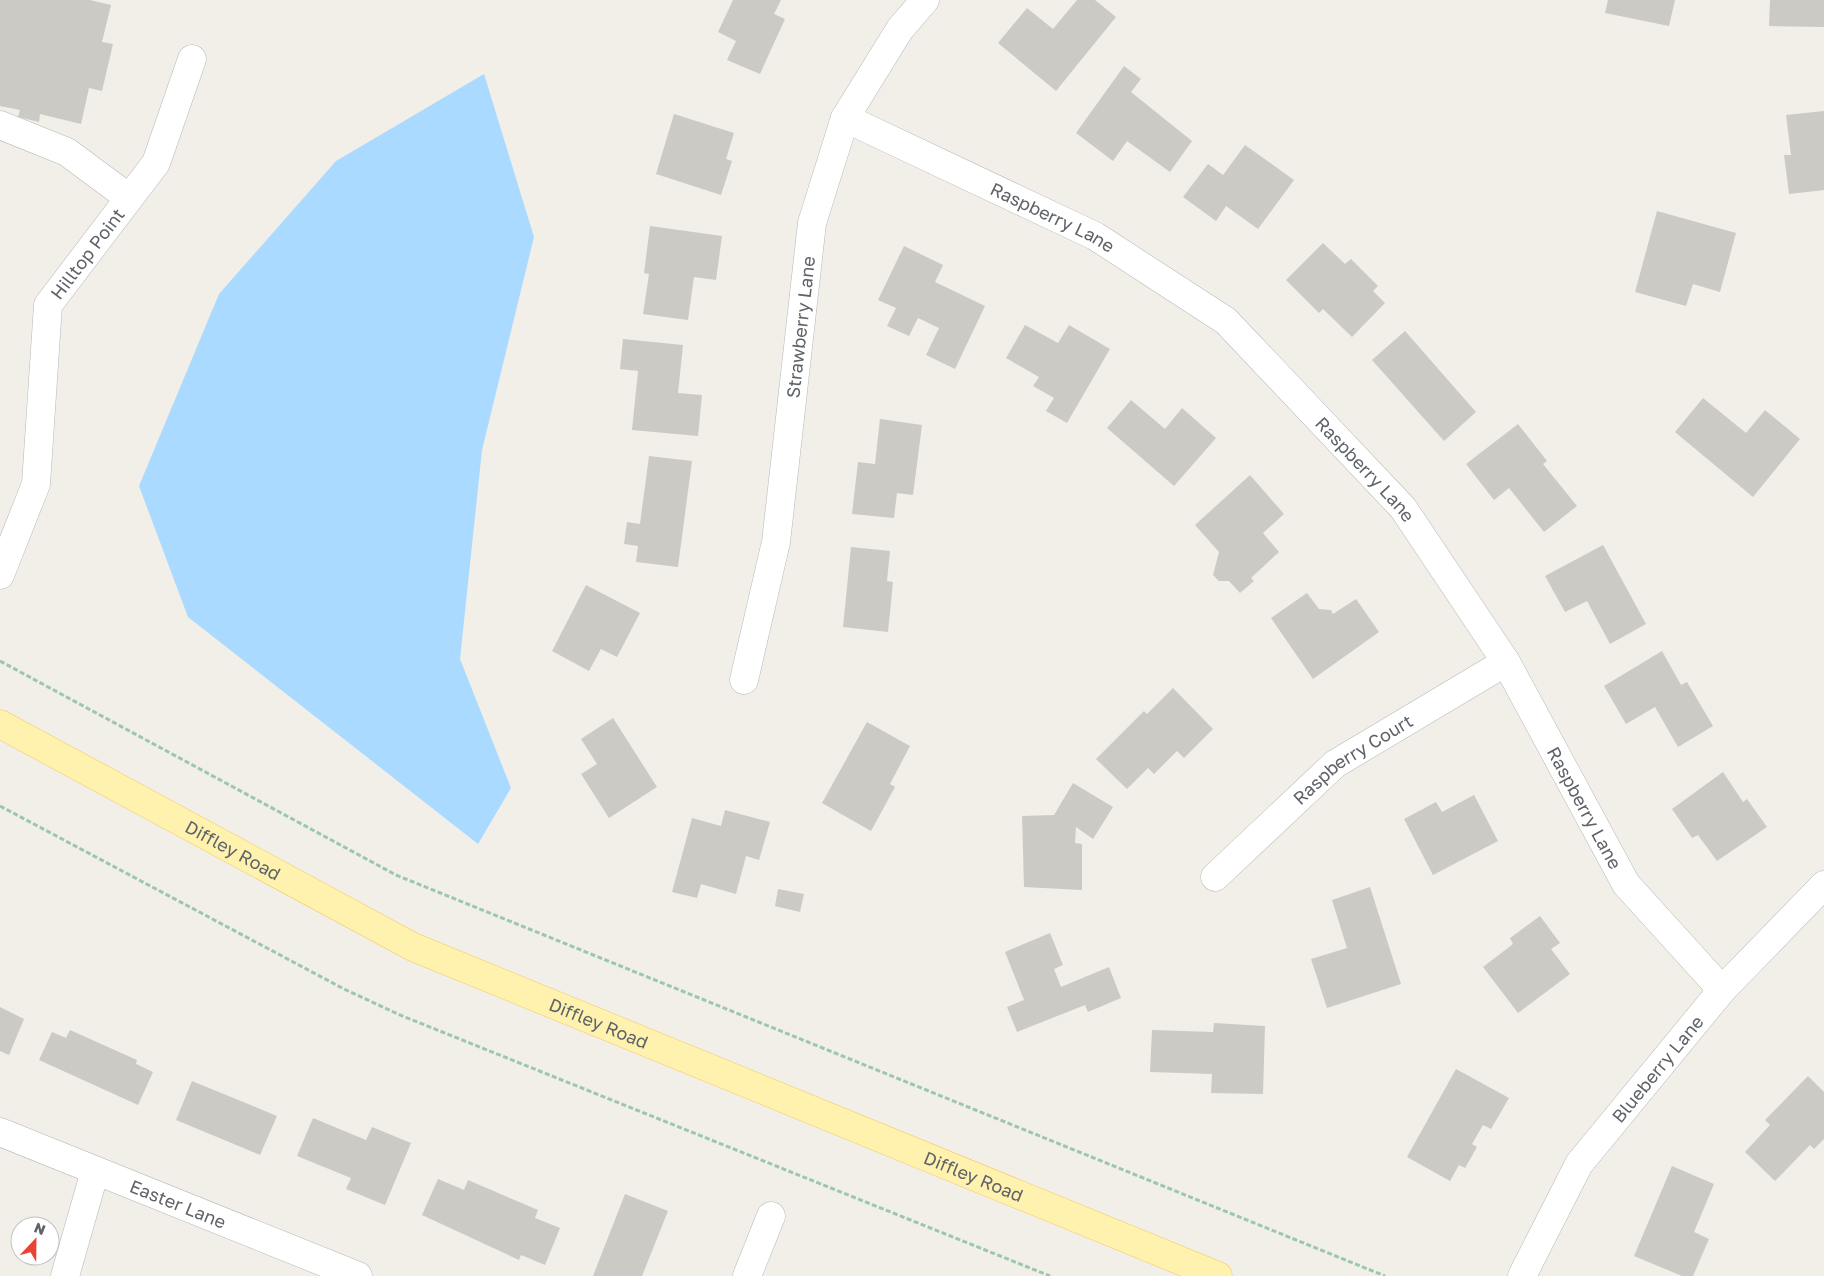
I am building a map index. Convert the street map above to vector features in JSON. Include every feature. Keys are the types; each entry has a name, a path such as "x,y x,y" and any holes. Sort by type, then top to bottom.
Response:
{"main road":[{"name":"Diffley Road","path":"0,724 413,947 1218,1276"}],"street":[{"name":"Strawberry Lane","path":"744,680 776,542 812,222 845,118 900,29 925,0"},
{"name":"Hilltop Point","path":"0,575 36,484 48,305 156,163 192,59"},
{"name":"Raspberry Lane","path":"845,118 1095,236 1226,321 1403,508 1506,662 1626,884 1722,990"},
{"path":"0,125 67,152 129,198"},
{"name":"Raspberry Court","path":"1215,877 1335,764 1506,662"},
{"name":"Blueberry Lane","path":"1522,1276 1579,1164 1722,990 1824,885"},
{"name":"Easter Lane","path":"0,1132 358,1276"},
{"path":"65,1276 95,1171"},
{"path":"747,1276 771,1216"}],"path":[{"path":"0,661 396,875 1385,1276"},
{"path":"0,806 335,984 400,1015 1050,1276"}],"water":[{"path":"484,74 534,237 482,450 460,659 511,788 478,844 188,617 139,486 219,294 336,161"}],"building":[{"path":"0,0 90,0 111,5 102,42 113,44 102,91 89,88 81,124 40,114 39,122 18,117 20,110 0,106"},
{"path":"733,0 781,0 774,14 785,19 760,74 727,60 736,41 718,32"},
{"path":"1077,0 1095,0 1116,17 1056,91 998,43 1027,8 1053,29"},
{"path":"1608,0 1675,0 1669,26 1605,13"},
{"path":"1770,0 1824,0 1824,27 1769,26"},
{"path":"1124,66 1141,79 1131,92 1192,141 1170,172 1127,141 1113,161 1076,133"},
{"path":"1824,111 1824,190 1789,194 1784,155 1791,155 1786,115"},
{"path":"674,114 734,133 726,159 732,161 721,195 656,174"},
{"path":"1245,145 1294,180 1258,229 1226,206 1216,221 1183,197 1208,164 1223,175"},
{"path":"1657,211 1736,233 1720,292 1693,284 1686,306 1635,292"},
{"path":"650,226 722,236 716,280 694,277 688,320 643,314 649,274 644,273"},
{"path":"1323,243 1345,264 1351,259 1378,286 1373,291 1385,303 1352,337 1323,309 1319,313 1286,280"},
{"path":"904,246 943,265 935,282 985,306 955,369 926,355 939,328 918,318 909,336 887,326 896,308 878,300"},
{"path":"1025,325 1058,343 1069,325 1110,349 1067,423 1046,411 1054,398 1033,386 1039,377 1006,358"},
{"path":"1405,331 1476,412 1444,441 1372,360"},
{"path":"623,339 683,345 678,393 702,395 698,436 632,430 638,371 620,369"},
{"path":"1703,398 1746,433 1765,410 1800,439 1753,497 1675,432"},
{"path":"1131,400 1165,429 1182,408 1216,438 1174,486 1107,428"},
{"path":"880,419 922,425 913,495 897,493 894,518 852,514 858,462 875,464"},
{"path":"1518,424 1547,461 1543,464 1577,506 1544,532 1509,488 1494,500 1466,464"},
{"path":"649,456 692,461 678,567 636,562 638,546 624,544 627,522 640,524"},
{"path":"1250,475 1284,514 1263,533 1279,552 1251,578 1254,581 1240,593 1229,581 1219,581 1213,575 1219,552 1195,525"},
{"path":"1603,545 1646,624 1610,644 1587,601 1565,612 1545,576"},
{"path":"851,547 890,551 887,581 893,582 888,632 843,627"},
{"path":"586,585 640,613 617,657 601,649 589,671 552,651"},
{"path":"1307,593 1319,609 1331,610 1333,614 1356,599 1379,632 1313,679 1271,618"},
{"path":"1662,651 1681,685 1687,682 1713,726 1678,747 1655,707 1626,724 1604,686"},
{"path":"1173,688 1213,729 1184,758 1177,751 1154,774 1148,768 1127,789 1096,759 1144,711 1147,714"},
{"path":"613,718 657,787 609,818 581,774 597,764 581,739"},
{"path":"867,722 910,746 890,784 895,787 871,831 822,803"},
{"path":"1723,772 1743,802 1747,799 1767,827 1717,861 1698,835 1692,838 1672,809"},
{"path":"1073,783 1113,807 1093,839 1076,827 1075,843 1082,844 1082,890 1024,887 1022,816 1054,815"},
{"path":"1474,795 1498,841 1433,875 1404,819 1436,802 1442,812"},
{"path":"725,810 770,822 759,860 746,856 736,894 701,884 697,898 672,892 692,818 721,826"},
{"path":"1370,887 1401,984 1327,1008 1311,959 1347,948 1332,900"},
{"path":"778,889 804,894 800,912 775,906"},
{"path":"1540,916 1560,943 1551,949 1570,974 1518,1013 1483,967 1513,944 1510,938"},
{"path":"1050,933 1063,965 1054,969 1061,987 1109,967 1121,998 1088,1012 1085,1005 1017,1032 1007,1007 1024,1000 1005,952"},
{"path":"0,1007 24,1019 9,1055 0,1051"},
{"path":"1214,1023 1265,1026 1263,1094 1211,1093 1212,1074 1150,1072 1152,1030 1213,1032"},
{"path":"70,1030 137,1060 136,1064 153,1072 138,1105 39,1060 52,1032 66,1038"},
{"path":"1456,1069 1509,1098 1491,1129 1483,1125 1472,1144 1477,1147 1465,1168 1459,1165 1450,1181 1407,1157"},
{"path":"1808,1076 1824,1092 1824,1139 1814,1149 1810,1145 1775,1181 1745,1152 1770,1125 1765,1120"},
{"path":"192,1081 277,1116 260,1155 176,1120"},
{"path":"313,1118 366,1140 372,1127 411,1143 385,1205 346,1189 351,1178 297,1156"},
{"path":"1672,1166 1714,1184 1694,1232 1709,1239 1693,1276 1682,1276 1634,1256"},
{"path":"438,1179 464,1190 468,1180 538,1210 535,1218 560,1228 545,1265 521,1255 519,1260 422,1215"},
{"path":"625,1194 668,1211 642,1276 593,1276"}]}
